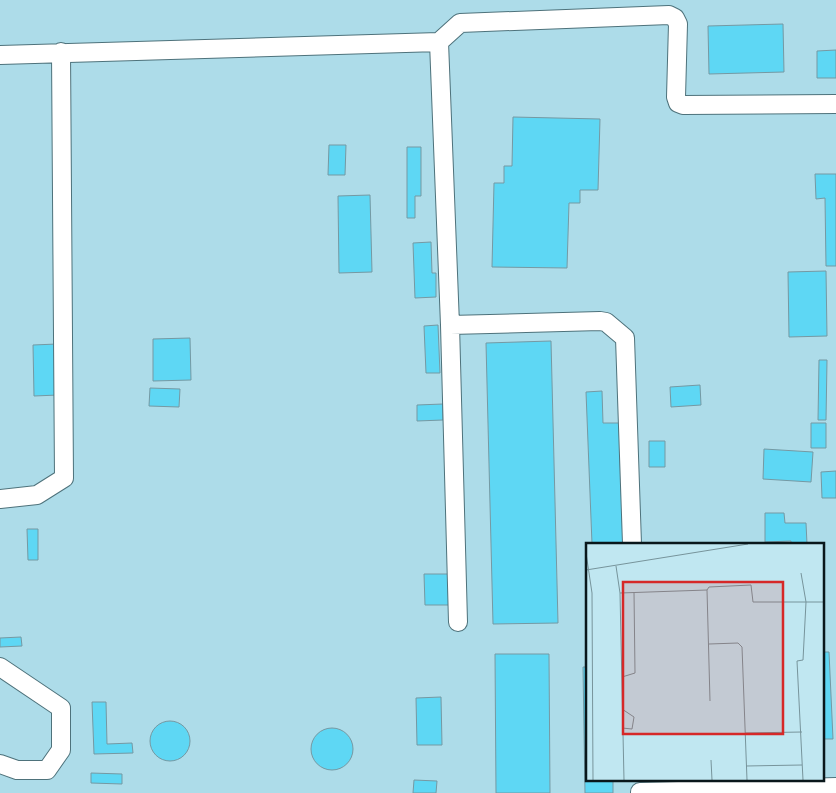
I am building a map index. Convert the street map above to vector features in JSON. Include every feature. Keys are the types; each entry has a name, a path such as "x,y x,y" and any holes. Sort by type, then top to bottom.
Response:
{"lane":[{"path":"0,55 439,42 460,23 669,15 676,18 678,24 676,97 678,103 683,105 836,104"},
{"path":"439,42 450,325 458,622"},
{"path":"0,499 37,495 64,478 61,52"},
{"path":"450,325 600,321 606,322 625,338 632,543"},
{"path":"0,667 61,708 61,750 47,770 17,770 0,764"},
{"path":"640,788 836,787"}],"shaded area":[{"path":"0,0 836,0 836,793 0,793"}],"building":[{"path":"783,24 784,72 709,74 708,26"},
{"path":"836,50 836,78 817,78 817,51"},
{"path":"513,117 600,119 598,190 580,190 580,203 569,203 567,268 492,267 494,183 504,183 504,166 512,166"},
{"path":"329,145 346,145 345,175 328,175"},
{"path":"407,147 421,147 421,196 415,196 415,218 407,218"},
{"path":"815,174 836,174 836,266 826,266 825,198 816,199"},
{"path":"370,195 372,272 339,273 338,196"},
{"path":"431,242 432,273 436,273 436,297 415,298 413,243"},
{"path":"826,271 827,336 789,337 788,272"},
{"path":"438,325 440,373 426,373 424,326"},
{"path":"190,338 191,380 153,381 153,339"},
{"path":"551,341 558,623 493,624 486,343"},
{"path":"57,344 58,395 34,396 33,345"},
{"path":"819,360 827,360 826,420 818,420"},
{"path":"700,385 701,405 671,407 670,387"},
{"path":"150,388 180,389 179,407 149,406"},
{"path":"602,391 603,423 619,423 623,543 592,543 586,392"},
{"path":"443,404 443,420 417,421 417,405"},
{"path":"811,423 826,423 826,448 811,448"},
{"path":"649,441 665,441 665,467 649,467"},
{"path":"764,449 813,452 811,482 763,479"},
{"path":"836,471 836,498 822,498 821,472"},
{"path":"765,513 784,513 785,523 806,523 807,543 791,543 791,541 765,542"},
{"path":"27,529 38,529 38,560 28,560"},
{"path":"424,574 449,574 450,605 425,605"},
{"path":"21,637 22,646 0,647 0,638"},
{"path":"824,652 829,652 833,739 824,739"},
{"path":"495,654 549,654 550,793 496,793"},
{"path":"583,667 586,667 586,780 613,780 613,793 585,793"},
{"path":"441,697 442,745 417,745 416,698"},
{"path":"92,702 106,702 107,744 132,743 133,753 94,754"},
{"path":"174,721 181,724 187,730 190,741 189,749 181,758 174,761 166,761 159,758 151,749 150,737 153,730 162,722"},
{"path":"336,728 344,731 350,737 353,749 350,761 344,767 328,770 320,767 314,761 311,745 314,737 320,731"},
{"path":"91,773 122,774 122,784 91,783"},
{"path":"414,780 437,781 436,793 413,793"}]}
